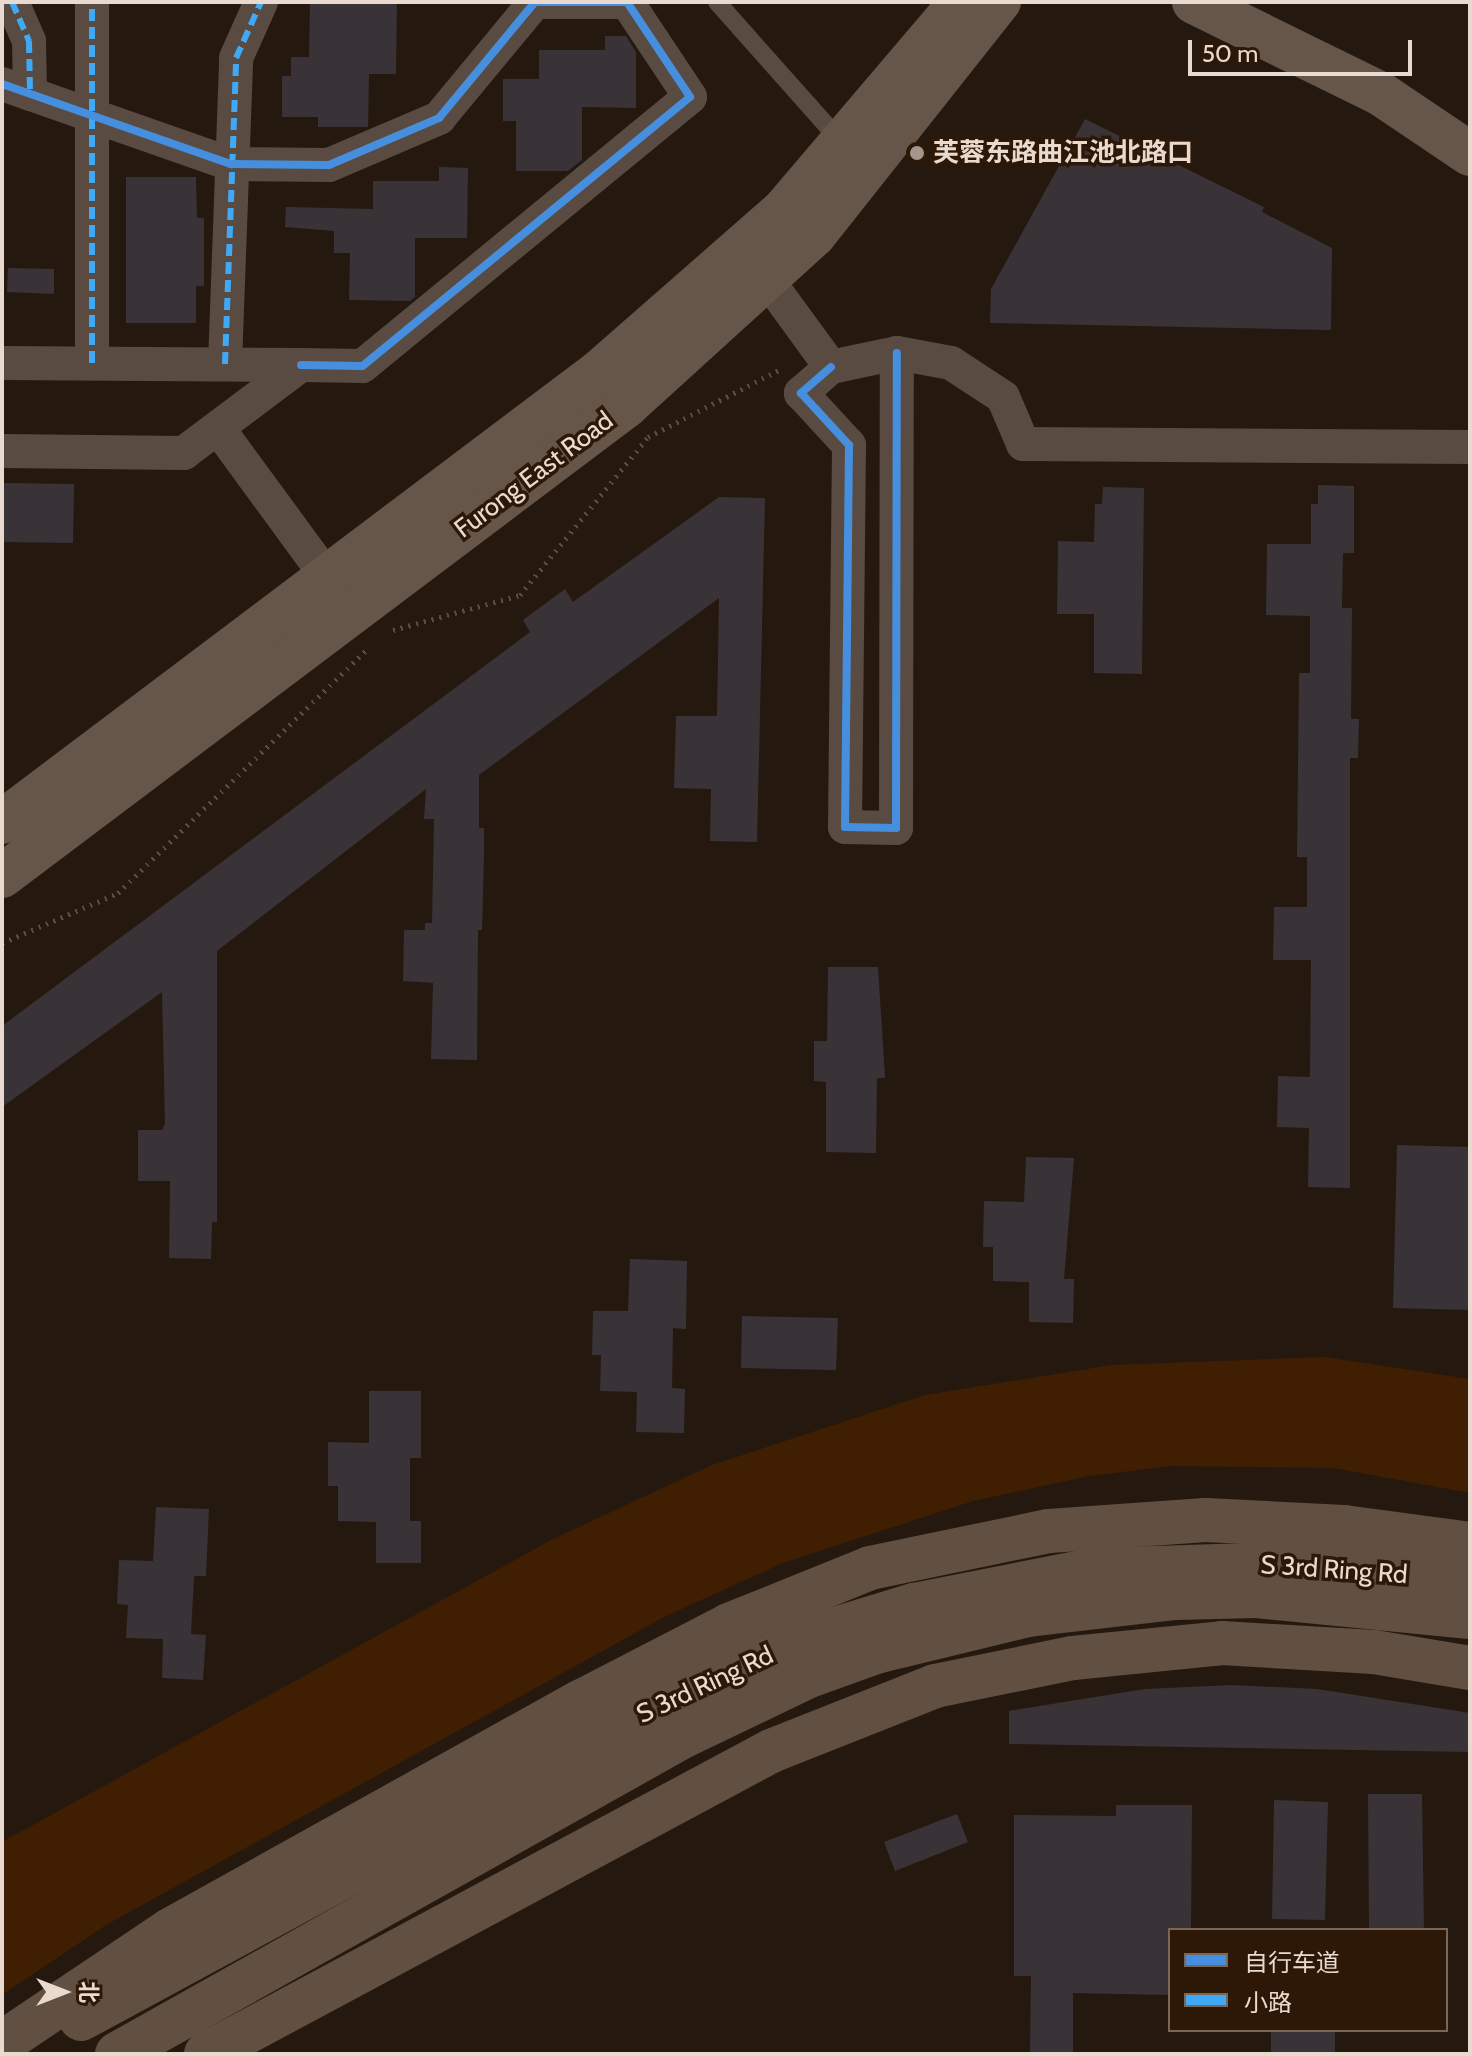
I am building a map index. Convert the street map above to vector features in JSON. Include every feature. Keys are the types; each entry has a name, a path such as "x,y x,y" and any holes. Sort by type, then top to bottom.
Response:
{"highway":[{"path":"2,2043 170,1930 582,1701 729,1625 870,1568 976,1543 1127,1523 1264,1522 1459,1541"},
{"name":"S 3rd Ring Rd","path":"13,2054 204,1954 695,1686 758,1657 914,1605 1092,1570 1183,1564 1346,1567 1470,1586"},
{"name":"S 3rd Ring Rd","path":"117,2054 695,1731 809,1676 876,1652 1028,1615 1175,1598 1256,1596 1470,1617"},
{"path":"206,2054 771,1751 935,1686 1073,1658 1222,1643 1374,1652 1470,1668"}],"main road":[{"name":"Furong East Road","path":"2,822 599,372 783,211 961,2"},
{"name":"Furong East Road","path":"2,876 626,406 814,235 999,2"},
{"path":"1194,2 1381,94 1470,154"}],"street":[{"path":"2,363 362,366 690,97 627,2 535,2 439,118 329,165 231,164 16,89 29,41 12,2"},
{"path":"92,2 92,363"},
{"path":"225,364 236,58 261,2"},
{"path":"766,278 825,358"},
{"path":"825,358 897,353 951,363 1003,397 1023,444 1470,447"},
{"path":"825,358 801,393 849,445 845,827 896,828 897,353"},
{"path":"2,451 184,453 301,365"},
{"path":"218,428 327,577"}],"lane":[{"path":"717,2 842,143"}],"path":[{"path":"385,632 520,595 648,437 825,358"},
{"path":"2,943 118,893 374,643"}],"shaded area":[{"path":"1325,1357 1470,1379 1470,1493 1334,1468 1171,1466 1089,1476 973,1501 783,1563 666,1616 106,1925 2,1995 2,1842 553,1539 712,1465 925,1395 1112,1365"}],"building":[{"path":"310,2 397,2 396,74 369,74 368,127 318,127 318,117 282,117 282,76 291,76 291,57 309,57"},
{"path":"605,36 626,36 636,52 636,108 582,107 582,160 568,171 516,171 516,121 503,121 503,79 539,79 539,50 605,50"},
{"path":"1085,119 1264,207 1262,212 1332,248 1331,330 990,323 991,289"},
{"path":"439,167 468,168 467,238 415,238 415,297 410,301 349,300 350,253 334,253 334,231 285,227 286,207 373,209 373,181 439,181"},
{"path":"126,177 196,177 197,218 204,218 204,286 196,286 196,323 126,323"},
{"path":"8,268 54,269 54,294 7,292"},
{"path":"2,483 74,484 73,543 2,542"},
{"path":"1318,485 1354,486 1354,553 1343,553 1342,608 1352,608 1351,719 1359,719 1358,758 1350,758 1350,1188 1308,1187 1309,1128 1277,1127 1278,1076 1310,1077 1311,960 1273,960 1274,907 1307,907 1307,857 1297,857 1299,673 1310,673 1310,616 1266,615 1267,544 1311,544 1311,504 1318,504"},
{"path":"1103,487 1144,488 1142,674 1094,673 1094,614 1057,614 1058,541 1094,542 1095,504 1102,504"},
{"path":"719,497 765,498 757,842 710,841 711,789 674,788 676,716 717,716 719,598 479,775 479,828 484,828 484,851 482,930 478,930 477,1060 431,1059 433,983 403,981 404,930 425,930 425,923 432,923 434,819 424,819 426,789 217,951 217,1222 212,1222 211,1259 169,1258 170,1181 138,1181 138,1130 162,1130 165,1124 162,992 2,1107 2,1026 530,632 523,620 565,589 573,602"},
{"path":"828,967 878,967 885,1078 877,1078 876,1153 826,1152 826,1082 814,1081 814,1041 827,1041"},
{"path":"1397,1145 1470,1147 1470,1310 1393,1308"},
{"path":"1026,1157 1074,1158 1064,1279 1074,1279 1073,1323 1029,1322 1029,1282 993,1281 993,1247 983,1247 984,1201 1024,1202"},
{"path":"630,1259 687,1261 686,1329 673,1328 672,1388 685,1389 684,1433 636,1432 637,1392 600,1391 601,1355 592,1355 593,1311 628,1311"},
{"path":"742,1316 838,1318 836,1370 741,1368"},
{"path":"369,1391 421,1391 421,1458 410,1458 410,1521 421,1521 421,1563 376,1563 376,1522 338,1521 338,1486 328,1486 328,1442 369,1443"},
{"path":"156,1507 209,1509 206,1576 194,1576 191,1634 206,1635 203,1680 162,1678 163,1639 126,1638 128,1605 117,1604 119,1560 153,1561"},
{"path":"1232,1685 1317,1689 1470,1713 1470,1752 1009,1744 1009,1711 1145,1689"},
{"path":"1368,1794 1422,1794 1424,1928 1369,1928"},
{"path":"1274,1800 1328,1802 1325,1920 1272,1919"},
{"path":"1116,1805 1192,1805 1191,1928 1168,1928 1168,1995 1073,1993 1073,2054 1030,2054 1031,1976 1014,1976 1014,1815 1116,1816"},
{"path":"957,1814 968,1842 895,1871 884,1842"},
{"path":"1271,2032 1335,2032 1335,2054 1271,2054"}],"marked path":[{"path":"12,2 29,41 30,94"},
{"path":"92,2 92,363"},
{"path":"225,364 236,58 261,2"}],"cycle path":[{"path":"2,84 231,164 329,165 439,118 535,2 627,2 690,97 362,366 301,365"},
{"path":"831,367 801,393 849,445 845,827 896,828 897,353"}],"place":[{"name":"芙蓉东路曲江池北路口","path":"917,153"}]}
